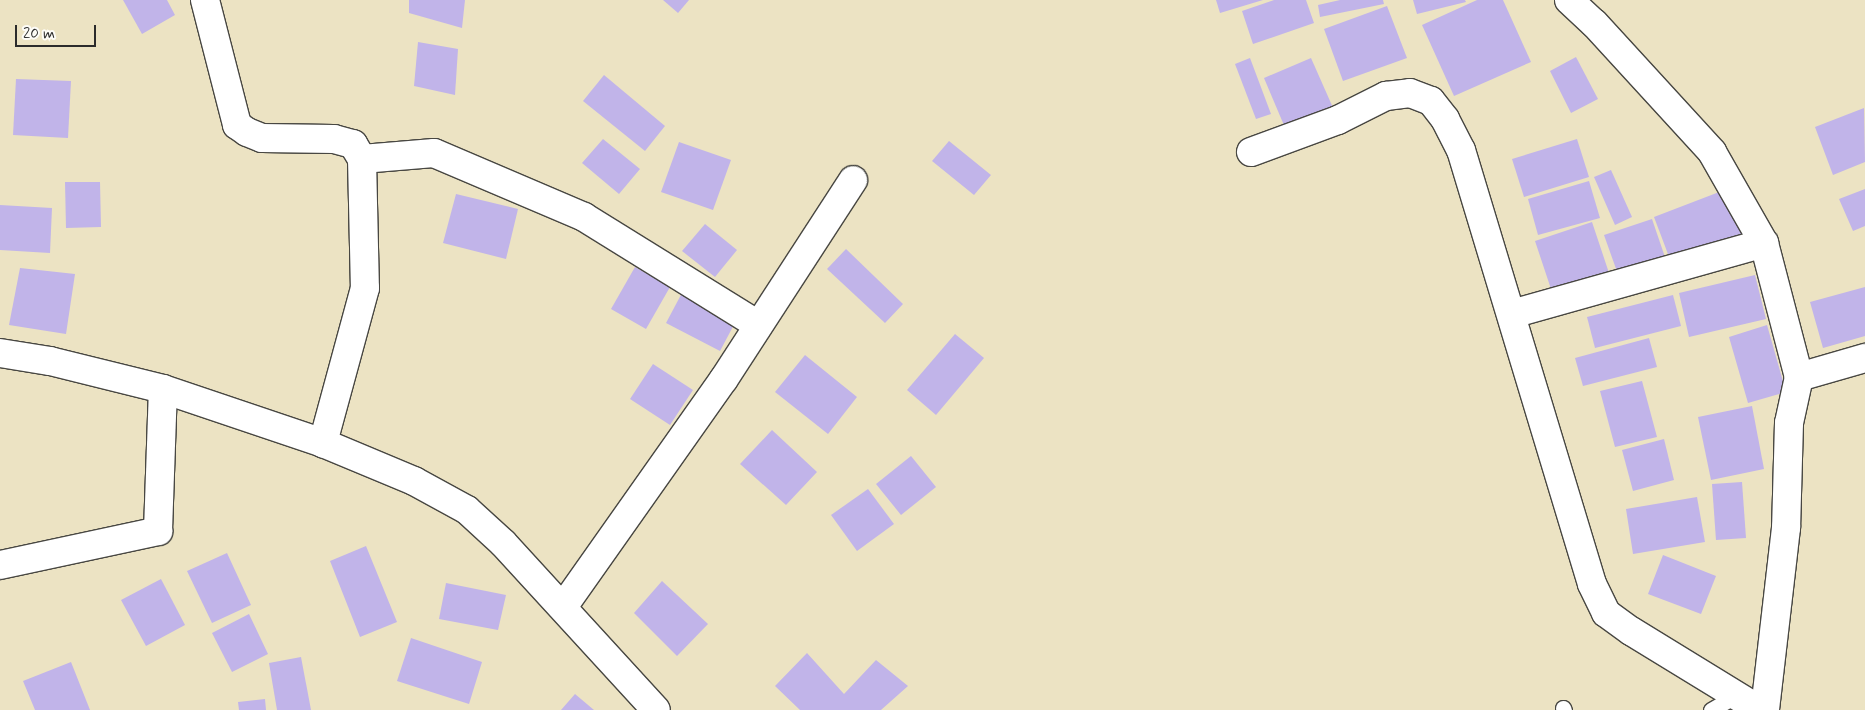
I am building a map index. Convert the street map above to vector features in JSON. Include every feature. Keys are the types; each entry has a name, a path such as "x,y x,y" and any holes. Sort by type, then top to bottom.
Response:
{"street":[{"path":"205,0 237,125 247,132 262,138 334,139 353,144 362,159 365,288 323,443"},
{"path":"1569,0 1594,23 1712,152 1764,242 1798,377 1789,423 1786,528 1766,710"},
{"path":"1251,152 1338,120 1386,96 1410,93 1431,101 1445,119 1461,150 1592,584 1606,613 1631,631 1737,694 1760,710"},
{"path":"362,159 434,153 584,218 758,325"},
{"path":"563,607 724,379 853,180"},
{"path":"1512,314 1764,242"},
{"path":"0,353 50,361 162,389 323,443 414,481 467,510 503,543 656,710"},
{"path":"1798,377 1865,358"},
{"path":"0,565 158,531 162,389"}],"lane":[{"path":"1711,710 1737,694"}],"building":[{"path":"123,0 167,0 175,15 142,34"},
{"path":"409,0 465,0 462,28 409,13"},
{"path":"663,0 689,0 678,13"},
{"path":"1216,0 1263,0 1220,13"},
{"path":"1274,0 1306,0 1314,23 1253,44 1242,11"},
{"path":"1340,0 1383,0 1384,4 1320,17 1318,5"},
{"path":"1413,0 1465,0 1466,2 1417,14"},
{"path":"1477,0 1503,0 1531,62 1454,96 1422,25"},
{"path":"1387,6 1407,58 1343,81 1324,29"},
{"path":"418,42 458,49 455,95 414,86"},
{"path":"1576,57 1598,99 1571,113 1550,71"},
{"path":"1250,58 1271,114 1256,119 1235,64"},
{"path":"1311,58 1334,110 1286,130 1264,78"},
{"path":"604,75 665,126 645,151 583,101"},
{"path":"16,79 71,81 68,138 13,135"},
{"path":"1864,108 1865,162 1833,175 1815,127"},
{"path":"603,139 640,169 619,194 582,163"},
{"path":"1577,139 1589,177 1524,197 1512,159"},
{"path":"949,141 991,175 974,195 932,161"},
{"path":"679,142 731,160 713,210 661,192"},
{"path":"1611,170 1632,217 1615,225 1594,177"},
{"path":"1589,181 1600,218 1538,235 1528,199"},
{"path":"65,182 100,182 101,227 66,228"},
{"path":"1727,189 1745,235 1671,262 1654,217"},
{"path":"1865,189 1865,226 1853,231 1839,199"},
{"path":"456,194 518,209 506,259 443,243"},
{"path":"0,205 52,208 50,253 0,250"},
{"path":"1652,219 1667,263 1620,280 1604,235"},
{"path":"1592,222 1610,276 1553,295 1535,241"},
{"path":"705,224 737,250 715,277 682,251"},
{"path":"846,249 903,304 885,323 827,269"},
{"path":"635,267 670,287 646,329 611,309"},
{"path":"20,268 75,274 66,334 9,325"},
{"path":"1755,275 1766,319 1689,337 1679,293"},
{"path":"1865,287 1865,336 1823,348 1810,302"},
{"path":"683,291 737,319 720,351 666,323"},
{"path":"1673,295 1681,326 1595,348 1587,317"},
{"path":"1767,325 1786,392 1748,403 1729,337"},
{"path":"955,334 984,358 936,415 907,390"},
{"path":"1649,338 1657,367 1583,386 1575,358"},
{"path":"805,355 857,397 828,434 775,392"},
{"path":"653,364 693,390 670,425 630,399"},
{"path":"1642,381 1657,437 1615,447 1600,391"},
{"path":"1752,406 1764,469 1711,480 1698,417"},
{"path":"772,430 817,472 786,505 740,464"},
{"path":"1664,439 1674,480 1633,491 1622,450"},
{"path":"911,456 936,487 901,515 876,484"},
{"path":"1742,482 1746,538 1716,540 1712,484"},
{"path":"868,489 894,524 857,551 831,515"},
{"path":"1697,497 1705,542 1633,554 1626,509"},
{"path":"366,546 397,622 360,637 330,561"},
{"path":"227,553 251,605 212,623 187,571"},
{"path":"1663,555 1716,576 1701,614 1648,594"},
{"path":"161,579 185,625 146,646 121,600"},
{"path":"662,581 708,624 677,656 634,613"},
{"path":"446,583 506,595 498,630 439,619"},
{"path":"249,614 268,654 232,672 212,633"},
{"path":"411,638 482,662 469,704 397,681"},
{"path":"807,653 844,694 876,660 908,686 881,710 800,710 775,686"},
{"path":"301,657 311,710 277,710 269,663"},
{"path":"71,662 90,710 35,710 23,681"},
{"path":"575,694 594,710 561,710"},
{"path":"265,699 266,710 239,710 238,702"}]}
